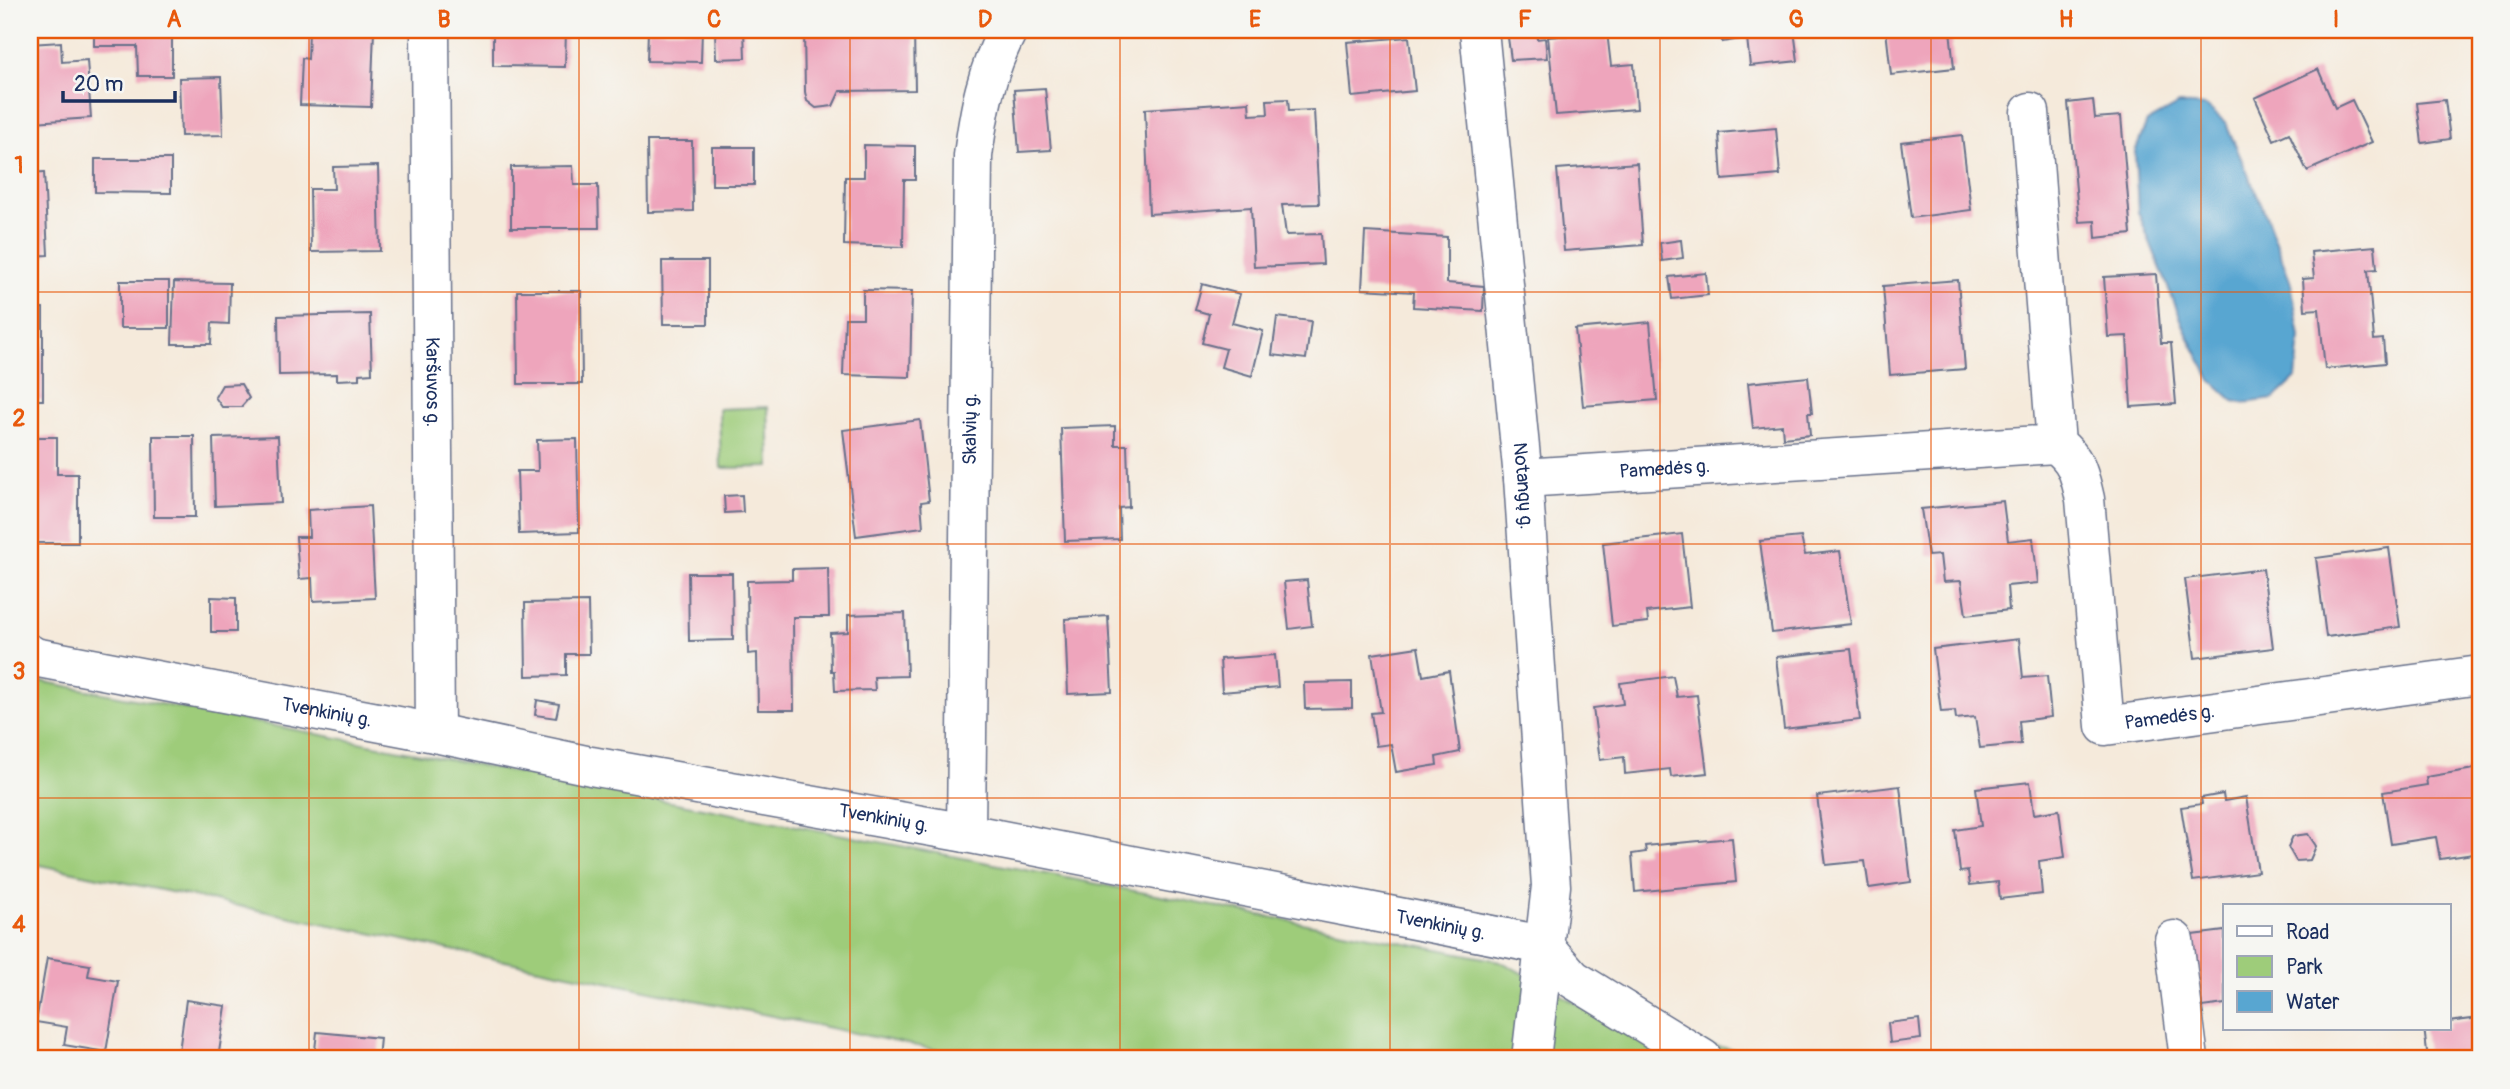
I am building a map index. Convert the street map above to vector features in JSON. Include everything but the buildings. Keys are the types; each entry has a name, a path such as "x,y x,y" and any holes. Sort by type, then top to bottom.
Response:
{"street":[{"name":"Karšuvos g.","path":"430,30 435,733"},
{"name":"Skalvių g.","path":"966,833 974,156 980,103 1008,30"},
{"name":"Notangų g.","path":"1479,30 1522,478 1551,886 1531,1059"},
{"path":"2030,112 2056,444"},
{"name":"Pamedės g.","path":"1522,478 2056,444 2069,454 2078,468 2085,499 2105,726 2480,675"},
{"name":"Tvenkinių g.","path":"30,654 34,657 435,733 591,766 966,833 1543,945"},
{"path":"2174,940 2189,1059"},
{"path":"1543,945 1573,979 1703,1059"}],"green space":[{"path":"768,407 770,467 721,468 719,409"},
{"path":"30,679 1500,961 1622,1029 1786,1059 955,1059 956,1054 30,863"}],"water":[{"path":"2179,104 2206,106 2225,122 2266,215 2291,283 2300,337 2296,378 2274,399 2243,403 2234,401 2211,380 2187,334 2138,212 2135,152 2147,122"}]}
